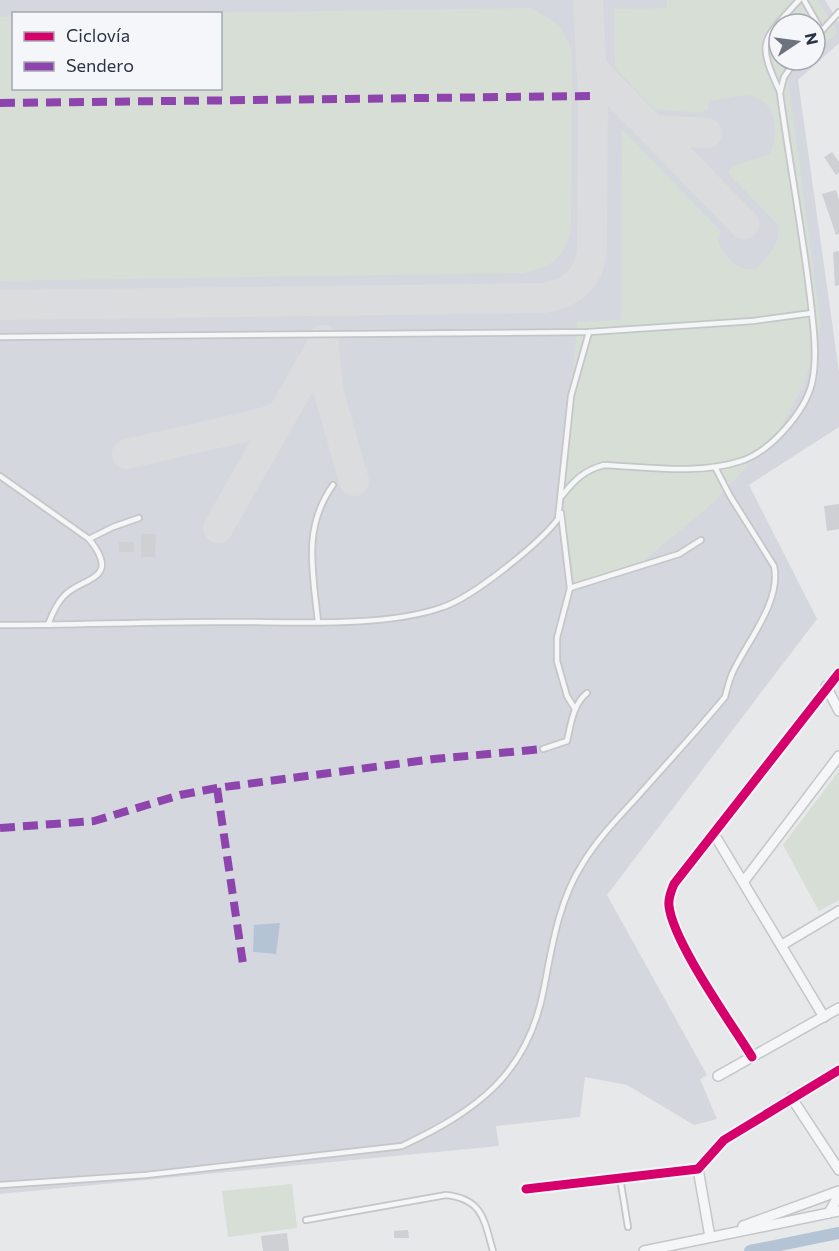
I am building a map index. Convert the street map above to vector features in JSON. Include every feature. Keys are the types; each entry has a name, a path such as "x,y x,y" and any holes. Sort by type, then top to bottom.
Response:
{"street":[{"path":"752,1057 678,936 669,906 674,884 826,686 839,673"},
{"path":"826,686 839,711"},
{"path":"744,881 839,756"},
{"path":"714,834 824,1017"},
{"path":"782,945 839,911"},
{"path":"718,1076 839,1008"},
{"path":"526,1189 698,1169 724,1140 791,1097 839,1070"},
{"path":"791,1097 839,1170"},
{"path":"698,1169 710,1237"},
{"path":"726,1234 839,1193"},
{"path":"644,1251 834,1212 839,1193"}],"lane":[{"path":"561,497 578,477 590,469 604,465 715,467 743,461 779,437 806,402 814,363 812,313 804,238 780,93 764,55 764,42 771,30 799,0"},
{"path":"827,24 839,12"},
{"path":"780,93 787,72"},
{"path":"0,337 589,332 753,321 812,313"},
{"path":"575,709 567,696 557,661 557,638 570,588 560,510 564,440 571,396 589,332"},
{"path":"0,1185 146,1175 402,1146 470,1109 502,1082 535,1027 551,945 582,863 608,829 725,697 731,676 753,639 772,593 776,575 774,566 730,496 715,467"},
{"path":"0,476 89,539 98,549 101,562 98,575 93,581 64,596 54,610 48,625"},
{"path":"318,622 312,534 318,507 333,485"},
{"path":"0,624 318,622 402,617 455,603 550,530 560,510"},
{"path":"89,539 113,526 139,518"},
{"path":"570,588 679,554 701,540"},
{"path":"543,749 567,741 575,709 580,698 587,693"},
{"path":"620,1178 628,1227"},
{"path":"306,1220 446,1195 461,1197 476,1206 480,1212 493,1251"}],"shaded area":[{"path":"0,0 825,0 839,23 839,43 827,54 827,12 767,12 767,72 807,72 798,80 839,372 839,427 749,485 817,619 607,895 707,1075 700,1079 717,1119 694,1125 627,1085 585,1077 580,1117 496,1126 499,1146 0,1194"},
{"path":"667,0 818,0 825,12 767,12 767,72 787,72 821,327 804,385 777,434 713,503 635,568 575,586 564,513 577,322 621,320 622,129 721,231 718,243 737,266 755,269 769,254 778,232 778,225 728,173 732,166 770,154 775,129 774,120 767,105 751,96 736,96 709,101 708,109 700,113 654,109 615,68 614,9 667,8"},
{"path":"532,8 560,26 572,51 571,224 566,245 558,258 543,267 523,273 0,281 0,17 12,16 12,90 222,90 222,12"},
{"path":"827,15 838,33 827,41"},
{"path":"839,771 839,900 819,911 783,845"},
{"path":"292,1184 297,1228 228,1237 222,1191"}],"water":[{"path":"280,923 276,954 253,952 254,925"}],"building":[{"path":"832,152 839,162 839,173 836,175 824,157"},
{"path":"836,190 839,200 839,234 836,235 822,194"},
{"path":"839,251 839,285 835,286 833,252"},
{"path":"839,504 839,529 827,531 824,506"},
{"path":"141,534 156,534 155,557 141,557"},
{"path":"119,542 134,542 134,552 119,552"},
{"path":"408,1230 409,1238 394,1238 394,1231"},
{"path":"287,1233 289,1251 263,1251 261,1236"}],"waterway":[{"path":"750,1251 839,1233"}],"taxiway":[{"path":"0,305 543,298 562,293 583,277 592,249 593,96 588,0"},
{"path":"591,67 744,224"},
{"path":"653,130 707,133"},
{"path":"323,340 329,393 354,481"},
{"path":"218,528 322,345"},
{"path":"127,454 266,422 283,414"}],"marked path":[{"path":"0,103 593,96"},
{"path":"0,828 94,821 180,795 217,788 434,759 543,749"},
{"path":"217,788 243,964"}],"cycle path":[{"path":"752,1057 691,961 673,921 669,898 674,884 839,673"},
{"path":"526,1189 698,1169 724,1140 839,1070"}]}
